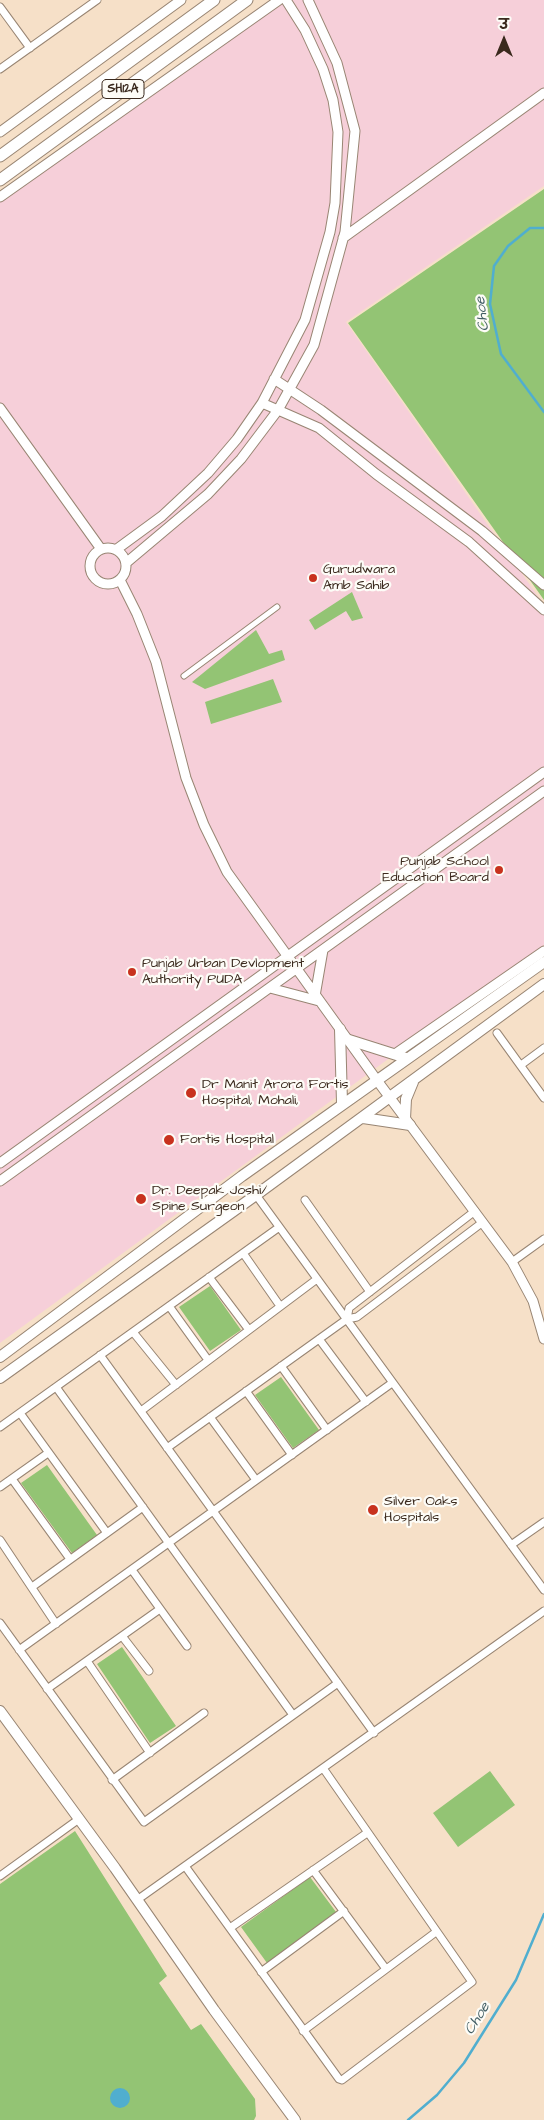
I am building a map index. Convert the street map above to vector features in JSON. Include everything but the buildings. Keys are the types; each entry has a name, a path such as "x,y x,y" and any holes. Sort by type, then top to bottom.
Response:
{"main road":[{"name":"SH12A","path":"0,156 214,0"},
{"name":"SH12A","path":"0,180 247,0"},
{"path":"0,1357 342,1103 544,962"},
{"path":"0,1378 363,1118 544,984"},
{"path":"340,1029 342,1103"},
{"path":"346,1039 406,1058"},
{"path":"363,1118 407,1122 407,1095 415,1079"},
{"path":"0,1711 138,1900 214,2010 293,2119"}],"street":[{"path":"0,69 96,0"},
{"path":"0,132 180,0"},
{"path":"0,197 279,0"},
{"path":"117,550 162,516 208,473 236,439 262,403 305,320 330,232 335,203 338,132 332,100 323,69 305,30 286,0"},
{"path":"126,563 208,494 241,459 278,410 314,345 343,238 349,208 354,131 337,63 308,0"},
{"path":"0,7 30,48"},
{"path":"343,238 544,93"},
{"path":"274,379 482,531 544,585"},
{"path":"262,403 319,428 376,474 469,542 544,610"},
{"path":"0,408 101,549"},
{"path":"101,549 117,550 124,555 126,563 125,574 120,580 110,584 94,578 90,562 92,556 101,549"},
{"path":"120,580 137,614 156,662 186,778 204,826 228,872 346,1039 512,1262 542,1318 544,1338"},
{"path":"184,676 277,607"},
{"path":"0,1163 544,772"},
{"path":"0,1181 544,791"},
{"path":"505,801 514,812"},
{"path":"419,862 427,874"},
{"path":"317,998 323,950"},
{"path":"395,1054 544,951"},
{"path":"270,988 317,998"},
{"path":"497,1033 544,1098"},
{"path":"520,1065 544,1048"},
{"path":"256,1195 278,1228 347,1319 544,1590"},
{"path":"305,1200 370,1292"},
{"path":"347,1319 349,1308 475,1212"},
{"path":"167,1448 347,1319 357,1317 483,1222"},
{"path":"0,1427 278,1228"},
{"path":"512,1262 544,1239"},
{"path":"243,1253 280,1306"},
{"path":"209,1277 249,1330"},
{"path":"141,1411 317,1279"},
{"path":"169,1306 208,1360"},
{"path":"134,1332 176,1384"},
{"path":"320,1339 366,1402"},
{"path":"100,1355 374,1733"},
{"path":"281,1366 327,1430"},
{"path":"19,1650 392,1383"},
{"path":"56,1387 293,1715"},
{"path":"246,1391 292,1455"},
{"path":"20,1413 107,1533"},
{"path":"210,1417 256,1480"},
{"path":"0,1487 48,1452"},
{"path":"12,1479 70,1559"},
{"path":"32,1587 143,1507"},
{"path":"511,1545 544,1522"},
{"path":"0,1540 56,1624"},
{"path":"132,1570 187,1646"},
{"path":"47,1688 160,1609"},
{"path":"138,1900 544,1611"},
{"path":"0,1623 141,1820 145,1821 338,1683"},
{"path":"122,1636 148,1671"},
{"path":"87,1661 150,1753"},
{"path":"112,1780 204,1713"},
{"path":"186,1866 304,2031 342,2080 471,1984 471,1981 323,1768"},
{"path":"0,1876 79,1819"},
{"path":"230,1928 367,1833"},
{"path":"313,1870 386,1969"},
{"path":"261,1972 344,1911"},
{"path":"304,2031 436,1932"}],"shaded area":[{"path":"270,0 544,0 544,186 346,322 544,605 544,945 0,1343 0,192"}],"green space":[{"path":"544,189 544,600 348,323"},
{"path":"352,592 363,618 352,621 346,611 315,630 309,620"},
{"path":"256,630 269,654 282,650 285,660 205,689 192,682"},
{"path":"273,679 282,702 211,724 205,702"},
{"path":"210,1286 241,1330 210,1351 179,1307"},
{"path":"281,1377 319,1430 293,1448 255,1395"},
{"path":"47,1465 97,1535 72,1553 21,1483"},
{"path":"122,1647 176,1726 150,1743 97,1664"},
{"path":"490,1771 515,1805 458,1847 433,1813"},
{"path":"75,1831 167,1976 159,1983 191,2030 201,2024 255,2099 256,2116 254,2120 0,2120 0,1884"},
{"path":"310,1877 336,1912 267,1963 241,1927"}],"water":[{"path":"120,2088 127,2091 130,2098 127,2105 120,2108 113,2105 110,2098 113,2091"}],"waterway":[{"name":"Choe","path":"544,228 530,228 508,246 494,266 490,304 501,354 544,412"},
{"name":"Choe","path":"408,2120 437,2095 464,2063 516,1980 544,1914"}],"place":[{"name":"Gurudwara Amb Sahib","path":"313,578"},
{"name":"Punjab School Education Board","path":"499,870"},
{"name":"Punjab Urban Devlopment Authority PUDA","path":"132,972"},
{"name":"Dr Manit Arora Fortis Hospital, Mohali,","path":"191,1093"},
{"name":"Fortis Hospital","path":"169,1140"},
{"name":"Dr. Deepak Joshi/ Spine Surgeon","path":"141,1199"},
{"name":"Silver Oaks Hospitals","path":"373,1510"}]}
